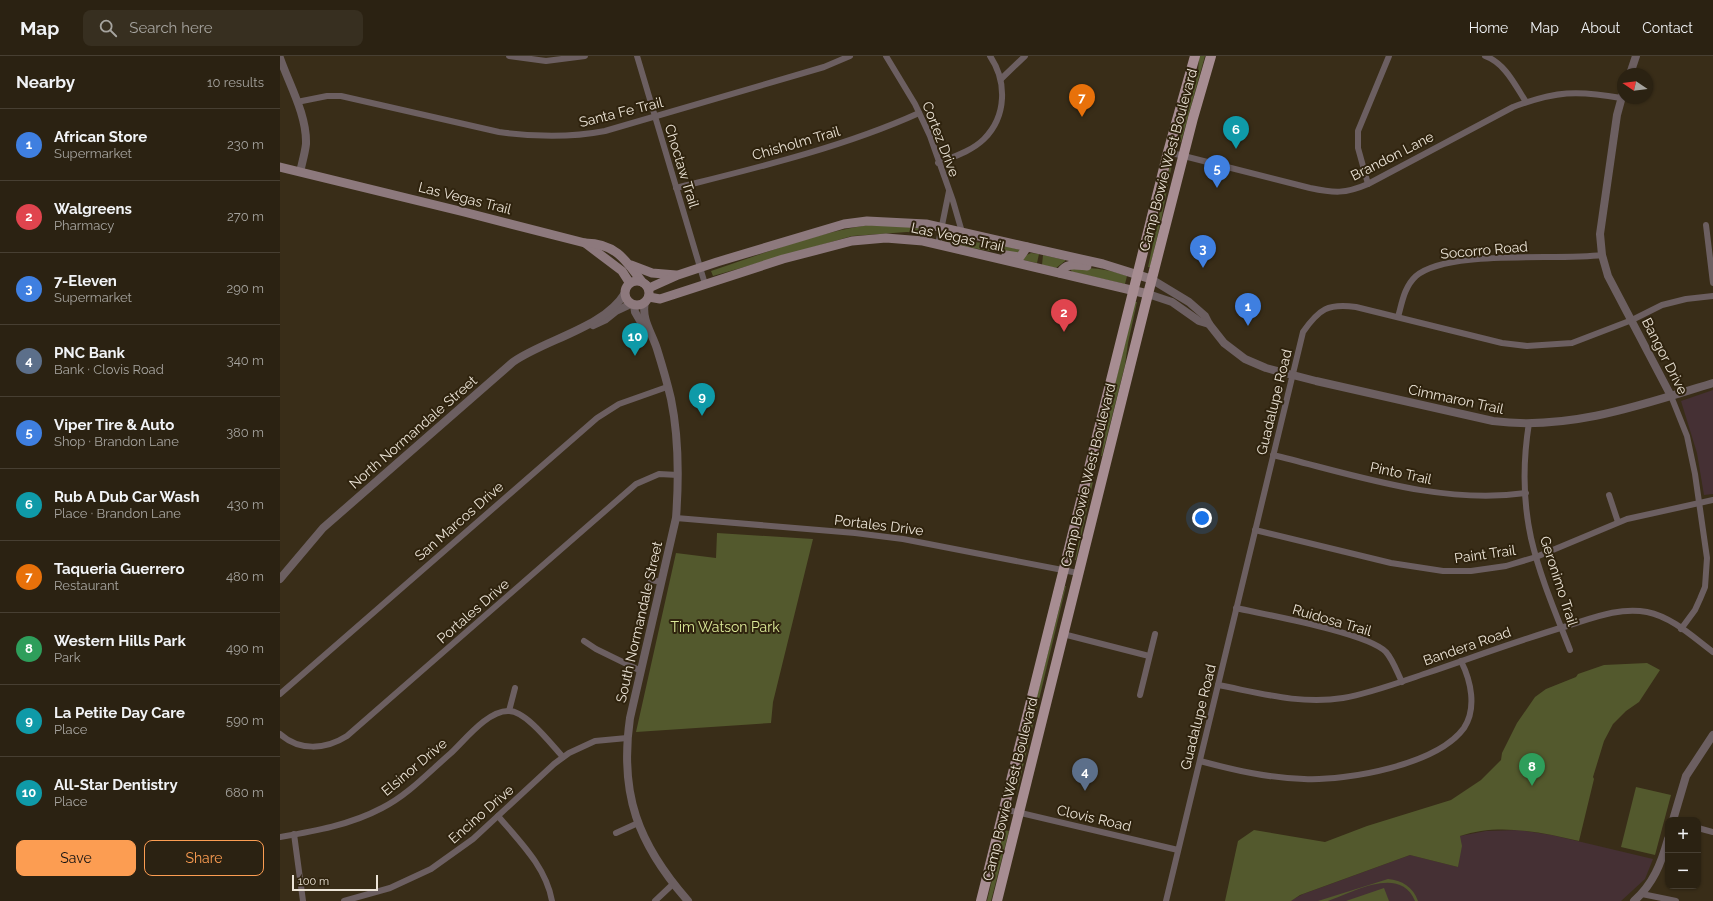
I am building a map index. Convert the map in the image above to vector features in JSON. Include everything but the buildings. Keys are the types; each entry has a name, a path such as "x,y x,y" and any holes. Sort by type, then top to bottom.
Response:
{"main road":[{"name":"Camp Bowie West Boulevard","path":"981,901 1137,274 1168,152 1195,56"},
{"name":"Camp Bowie West Boulevard","path":"997,901 1104,466 1183,156 1211,56"},
{"name":"Las Vegas Trail","path":"280,167 585,243 622,271 629,282"},
{"name":"Las Vegas Trail","path":"644,283 649,288 678,275 700,268 844,224 867,221 906,222 962,232 1103,264 1152,279"},
{"name":"Las Vegas Trail","path":"647,300 660,299 688,291 705,284 783,259 852,241 886,238 924,241 1148,294"},
{"path":"585,243 596,243 623,257 644,283 648,289 647,300 632,305 627,301 625,293 629,282 634,281 644,283"},
{"path":"983,256 994,252 1020,257 1027,247"},
{"path":"1060,273 1062,269 1070,265 1095,267 1103,264"},
{"path":"630,265 652,273 678,275"},
{"path":"1090,463 1104,466"}],"street":[{"path":"510,56 546,61 585,56"},
{"name":"Choctaw Trail","path":"637,56 705,284"},
{"name":"Santa Fe Trail","path":"297,102 327,96 341,96 361,99 479,128 522,135 553,137 605,131 824,67 850,56"},
{"name":"Cortez Drive","path":"886,56 919,113 930,136 962,232"},
{"path":"938,163 967,151 984,139 996,122 1002,101 1001,79 990,56"},
{"path":"1001,79 1025,56"},
{"path":"1368,184 1358,148 1358,130 1389,56"},
{"path":"1485,56 1495,60 1505,70 1526,102"},
{"path":"1632,68 1636,56"},
{"path":"280,58 297,102 305,132 306,144 300,172"},
{"name":"Brandon Lane","path":"1168,152 1332,193 1347,192 1368,184 1506,110 1526,102 1546,96 1568,92 1617,95"},
{"name":"Bangor Drive","path":"1620,104 1617,115 1602,222 1602,255 1608,276 1671,396 1687,436 1699,502 1707,558 1707,572 1705,587 1695,610 1681,629"},
{"name":"Chisholm Trail","path":"676,188 841,143 884,129 919,113"},
{"name":"Cortez Drive","path":"938,245 949,191"},
{"path":"1706,225 1713,283"},
{"name":"Socorro Road","path":"1398,317 1407,287 1417,276 1433,266 1445,263 1493,259 1584,257 1602,255"},
{"name":"Cimmaron Trail","path":"1152,279 1189,302 1205,316 1208,324 1224,343 1245,359 1266,368 1413,404 1493,421 1529,423 1597,417 1713,384"},
{"name":"North Normandale Street","path":"581,329 615,305 625,293"},
{"name":"Cimmaron Trail","path":"1148,294 1172,302 1199,321 1208,324"},
{"name":"Guadalupe Road","path":"1166,901 1303,332 1317,313 1326,308 1340,305 1398,317 1502,343 1527,346 1572,343 1632,320 1662,305 1686,299 1713,296"},
{"name":"South Normandale Street","path":"647,300 644,315 651,336"},
{"name":"North Normandale Street","path":"280,579 323,528 513,362 538,347 606,320 616,311 632,305"},
{"name":"South Normandale Street","path":"632,305 657,348 675,420 678,475 676,518 627,738 626,774 638,823 646,842 673,884 688,901"},
{"name":"San Marcos Drive","path":"280,694 597,418 619,404 667,387"},
{"name":"Geronimo Trail","path":"1529,423 1526,493 1527,517 1536,557 1570,650"},
{"name":"Pinto Trail","path":"1273,455 1433,492 1483,496 1526,493"},
{"name":"Portales Drive","path":"280,734 289,742 300,746 309,747 328,746 347,736 636,484 659,474 678,475"},
{"path":"1609,494 1618,522"},
{"name":"Paint Trail","path":"1255,530 1391,563 1443,571 1471,571 1506,566 1536,557 1618,522 1645,514 1713,500"},
{"name":"Portales Drive","path":"676,518 855,532 903,539 1078,573"},
{"path":"651,580 662,582"},
{"name":"Ruidosa Trail","path":"1236,608 1339,632 1370,642 1386,652 1402,682"},
{"name":"Bandera Road","path":"1218,685 1292,699 1320,700 1365,693 1402,682 1561,627 1610,613 1635,610 1658,615 1681,629 1713,652"},
{"path":"1063,634 1150,656"},
{"path":"1140,696 1155,634"},
{"path":"584,641 596,650 641,671"},
{"path":"1200,761 1270,777 1305,779 1337,778 1380,770 1422,757 1434,752 1456,737 1464,727 1468,718 1471,699 1470,682 1461,662"},
{"path":"516,688 509,711 520,713 563,757"},
{"name":"Elsinor Drive","path":"280,837 360,819 384,808 411,789 479,726 497,713 509,711"},
{"path":"1675,817 1686,776 1713,734"},
{"name":"Encino Drive","path":"344,901 390,888 431,869 458,851 563,757 595,741 627,738"},
{"name":"Clovis Road","path":"1004,810 1178,850"},
{"path":"498,816 532,856 544,877 552,901"},
{"path":"616,833 638,823"},
{"path":"1701,829 1713,832"},
{"path":"294,834 303,901"},
{"path":"1634,901 1642,894 1661,865 1665,850"},
{"path":"655,901 673,884"},
{"path":"1642,894 1676,901"}],"shaded area":[{"path":"1713,390 1713,494 1704,495 1697,453 1681,401"},
{"path":"1519,830 1552,835 1653,859 1645,879 1621,901 1290,901 1303,894 1410,855 1458,867 1460,836 1486,831"}],"green space":[{"path":"1199,56 1205,56 1181,142 1179,141 1198,73"},
{"path":"1170,164 1172,164 1161,221 1150,267 1148,267"},
{"path":"869,225 909,226 932,230 931,234 907,232 852,236 713,276 711,271 828,233"},
{"path":"947,238 1010,247 1020,250 1020,253 992,251 964,246 946,242"},
{"path":"1031,253 1039,254 1037,263 1018,259"},
{"path":"1043,255 1065,261 1056,268 1042,265"},
{"path":"1070,268 1099,269 1127,276 1125,284 1072,272"},
{"path":"1135,302 1137,302 1125,365 1101,456 1113,392"},
{"path":"1092,477 1094,477 1075,560"},
{"name":"Tim Watson Park","path":"717,533 813,539 773,702 771,723 636,732 676,553 716,558"},
{"path":"1066,586 1016,796 1028,731"},
{"path":"1647,663 1660,670 1639,702 1626,711 1613,724 1604,741 1593,777 1594,779 1579,841 1520,830 1504,829 1474,832 1460,836 1462,846 1458,867 1410,855 1300,895 1291,901 1225,901 1238,841 1254,830 1325,842 1367,826 1451,800 1481,780 1501,760 1502,753 1517,723 1535,697 1546,689 1576,677 1578,674 1604,665"},
{"path":"1636,787 1671,795 1655,855 1621,847"},
{"path":"1004,830 1009,831 991,901 987,901"},
{"path":"1388,879 1398,881 1406,885 1416,896 1418,901 1415,901 1408,890 1399,885 1388,883 1376,884 1328,901 1318,901"},
{"path":"1384,888 1389,901 1346,901"}],"place":[{"name":"Taqueria Guerrero","path":"1082,117"},
{"name":"Rub A Dub Car Wash","path":"1236,149"},
{"name":"Viper Tire & Auto","path":"1217,188"},
{"name":"7-Eleven","path":"1203,268"},
{"name":"African Store","path":"1248,326"},
{"name":"Walgreens","path":"1064,332"},
{"name":"All-Star Dentistry","path":"635,356"},
{"name":"La Petite Day Care","path":"702,416"},
{"name":"Western Hills Park","path":"1532,786"},
{"name":"PNC Bank","path":"1085,791"}]}
